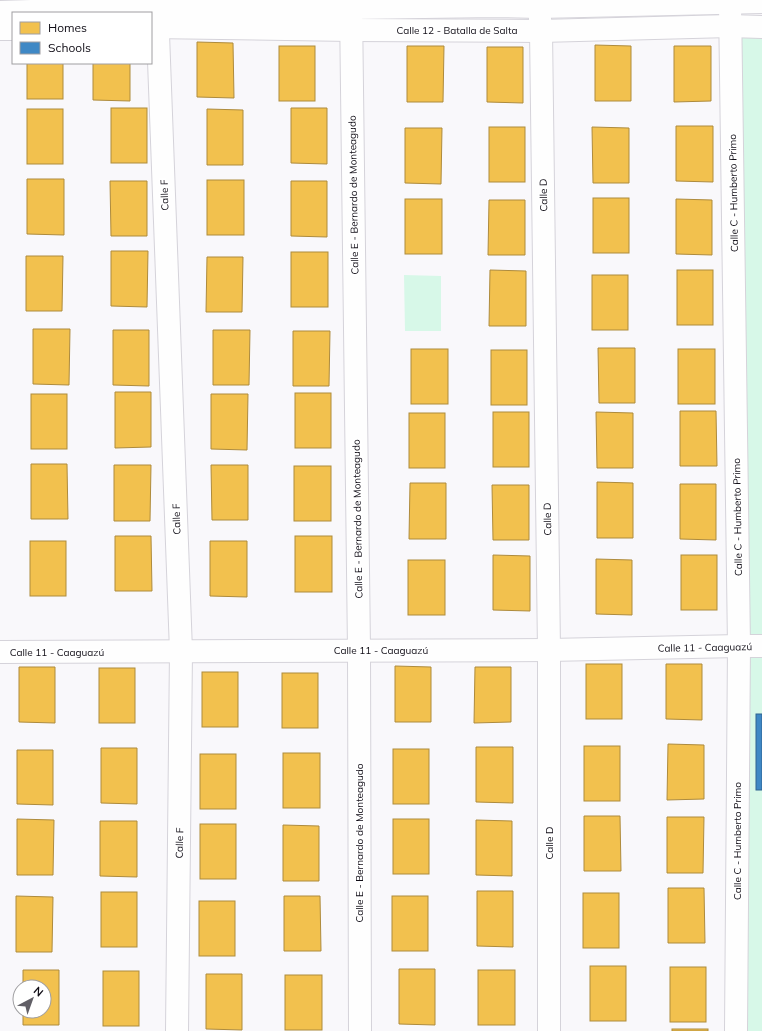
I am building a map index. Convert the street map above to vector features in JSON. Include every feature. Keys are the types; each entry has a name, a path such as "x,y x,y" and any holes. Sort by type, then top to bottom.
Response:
{"street":[{"name":"Calle 12 - Batalla de Salta","path":"155,20 311,5 351,8 495,3 539,7 681,2 762,2"},
{"name":"Calle C - Humberto Primo","path":"730,3 739,646 736,1031"},
{"name":"Calle D","path":"539,7 541,30 549,650 549,1031"},
{"name":"Calle E - Bernardo de Monteagudo","path":"351,8 359,650 360,1031"},
{"name":"Calle 12 - Batalla de Salta","path":"0,12 12,13"},
{"name":"Calle 12 - Batalla de Salta","path":"155,20 351,30 541,30 730,26 762,27"},
{"name":"Calle F","path":"155,20 181,651 177,1031"},
{"path":"0,29 12,29"},
{"name":"Calle 11 - Caaguazú","path":"0,652 549,650 762,646"}],"green space":[{"path":"730,26 762,27 762,1031 736,1031"},
{"path":"404,275 441,276 441,331 405,331"}],"building: Homes":[{"path":"197,42 233,43 234,98 197,97"},
{"path":"595,45 631,46 631,101 595,101"},
{"path":"279,46 315,46 315,101 279,101"},
{"path":"407,46 444,46 443,102 407,102"},
{"path":"674,46 711,46 711,101 674,102"},
{"path":"487,47 523,47 523,103 487,102"},
{"path":"27,64 63,64 63,99 27,99"},
{"path":"93,64 130,64 130,101 93,100"},
{"path":"111,108 147,108 147,163 111,163"},
{"path":"291,108 327,108 327,164 291,163"},
{"path":"27,109 63,109 63,164 27,164"},
{"path":"207,109 243,110 243,165 207,165"},
{"path":"676,126 713,126 713,182 676,181"},
{"path":"489,127 525,127 525,182 489,182"},
{"path":"592,127 629,128 629,183 593,183"},
{"path":"405,128 442,128 441,184 405,183"},
{"path":"27,179 64,179 64,235 27,234"},
{"path":"207,180 244,180 244,235 207,235"},
{"path":"110,181 147,181 147,236 111,236"},
{"path":"291,181 327,181 327,237 291,236"},
{"path":"593,198 629,198 629,253 593,253"},
{"path":"405,199 442,199 442,254 405,254"},
{"path":"676,199 712,200 712,255 676,254"},
{"path":"489,200 525,200 525,255 488,255"},
{"path":"111,251 148,251 147,307 111,306"},
{"path":"291,252 328,252 328,307 291,307"},
{"path":"26,256 63,256 62,311 26,311"},
{"path":"207,257 243,257 242,312 206,312"},
{"path":"490,270 526,271 526,326 489,326"},
{"path":"677,270 713,270 713,325 677,325"},
{"path":"592,275 628,275 628,330 592,330"},
{"path":"33,329 70,329 69,385 33,384"},
{"path":"113,330 149,330 149,386 113,385"},
{"path":"213,330 250,330 249,385 213,385"},
{"path":"293,331 330,331 329,386 293,386"},
{"path":"598,348 635,348 635,403 599,403"},
{"path":"411,349 448,349 448,404 411,404"},
{"path":"678,349 715,349 715,404 678,404"},
{"path":"491,350 527,350 527,405 491,405"},
{"path":"115,392 151,392 151,447 115,448"},
{"path":"295,393 331,393 331,448 295,448"},
{"path":"31,394 67,394 67,449 31,449"},
{"path":"211,394 248,394 247,450 211,449"},
{"path":"680,411 716,411 717,466 680,466"},
{"path":"493,412 529,412 529,467 493,467"},
{"path":"596,412 633,413 633,468 597,468"},
{"path":"409,413 445,413 445,468 409,468"},
{"path":"31,464 67,464 68,519 31,519"},
{"path":"114,465 151,465 150,521 114,521"},
{"path":"211,465 248,465 248,520 212,520"},
{"path":"294,466 331,466 331,521 294,521"},
{"path":"597,482 633,483 633,538 597,538"},
{"path":"410,483 446,483 446,539 409,539"},
{"path":"680,484 716,484 716,540 680,539"},
{"path":"492,485 529,485 529,540 493,540"},
{"path":"115,536 151,536 152,591 115,591"},
{"path":"295,536 332,536 332,592 295,592"},
{"path":"30,541 66,541 66,596 30,596"},
{"path":"210,541 247,541 247,597 210,596"},
{"path":"493,555 530,556 530,611 493,610"},
{"path":"681,555 717,555 717,610 681,610"},
{"path":"596,559 632,560 632,615 596,614"},
{"path":"408,560 445,560 445,615 408,615"},
{"path":"586,664 622,664 622,719 586,719"},
{"path":"666,664 702,664 702,720 666,719"},
{"path":"395,666 431,667 431,722 395,722"},
{"path":"19,667 55,667 55,723 19,722"},
{"path":"475,667 511,667 511,722 474,723"},
{"path":"99,668 135,668 135,723 99,723"},
{"path":"202,672 238,672 238,727 202,727"},
{"path":"282,673 318,673 318,728 282,728"},
{"path":"668,744 704,745 704,799 667,800"},
{"path":"584,746 620,746 620,801 584,801"},
{"path":"476,747 513,747 513,803 476,802"},
{"path":"101,748 137,748 137,804 101,803"},
{"path":"393,749 429,749 429,804 393,804"},
{"path":"17,750 53,750 53,805 17,804"},
{"path":"283,753 320,753 320,808 283,808"},
{"path":"200,754 236,754 236,809 200,809"},
{"path":"584,816 620,816 621,871 584,871"},
{"path":"667,817 704,817 703,873 667,873"},
{"path":"17,819 54,820 53,875 17,875"},
{"path":"393,819 429,819 429,874 393,874"},
{"path":"476,820 512,821 512,876 476,875"},
{"path":"100,821 137,821 137,877 100,876"},
{"path":"200,824 236,824 236,879 200,879"},
{"path":"283,825 319,826 319,881 283,881"},
{"path":"668,888 704,888 705,943 668,943"},
{"path":"477,891 513,891 513,947 477,946"},
{"path":"101,892 137,892 137,947 101,947"},
{"path":"583,893 619,893 619,948 583,948"},
{"path":"16,896 53,897 52,952 16,952"},
{"path":"284,896 320,896 321,951 284,951"},
{"path":"392,896 428,896 428,951 392,951"},
{"path":"199,901 235,901 235,956 199,956"},
{"path":"590,966 626,966 626,1021 590,1021"},
{"path":"670,967 706,967 706,1022 670,1022"},
{"path":"399,969 435,969 435,1025 399,1024"},
{"path":"23,970 59,970 59,1025 23,1025 23,1019 52,1019 52,979 23,979"},
{"path":"478,970 515,970 515,1025 478,1025"},
{"path":"103,971 139,971 139,1026 103,1026"},
{"path":"206,974 242,974 242,1030 206,1029"},
{"path":"285,975 322,975 322,1030 285,1030"},
{"path":"672,1029 708,1029 708,1031 672,1031"}],"building: Schools":[{"path":"756,714 762,714 762,790 756,790"}]}
